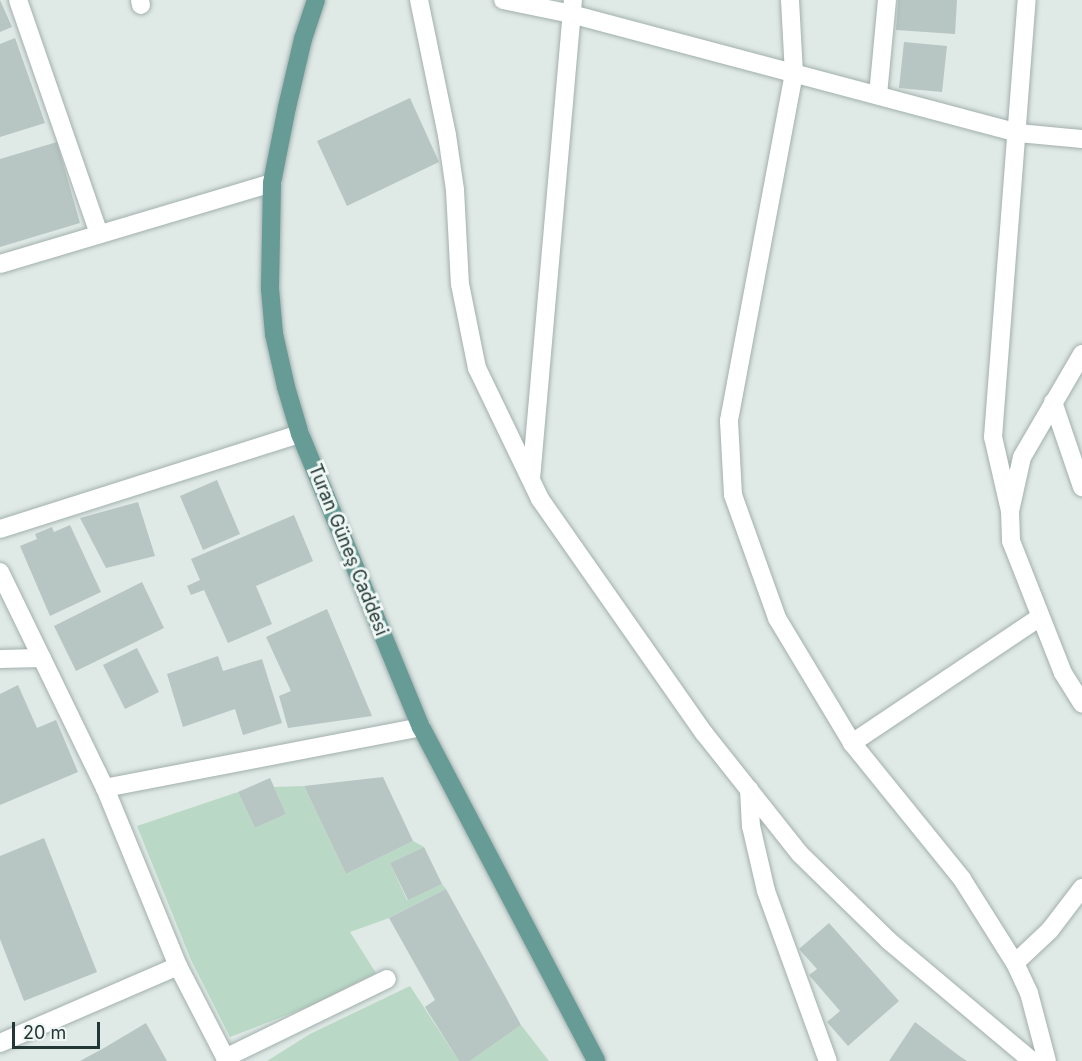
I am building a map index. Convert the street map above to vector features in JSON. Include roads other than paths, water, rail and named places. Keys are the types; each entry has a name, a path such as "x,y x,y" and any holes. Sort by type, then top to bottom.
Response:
{"main road":[{"name":"Turan Güneş Caddesi","path":"316,0 303,39 286,107 272,183 270,270 273,334 300,434 421,727 595,1061"}],"street":[{"path":"18,0 99,234"},
{"path":"419,0 447,135 455,189 460,284 477,368 540,499 677,694 800,854 889,941 1032,1061"},
{"path":"503,0 572,7 794,73 1018,133 1082,139"},
{"path":"790,0 794,73 729,421 733,495 777,618 852,743 962,879 1015,963 1029,993 1047,1061"},
{"path":"878,95 887,0"},
{"path":"1027,0 993,437 1010,511 1011,541 1063,673 1082,704"},
{"path":"531,480 572,7"},
{"path":"0,264 272,183"},
{"path":"1010,511 1022,457 1082,354"},
{"path":"1053,402 1082,487"},
{"path":"0,529 300,434"},
{"path":"0,572 105,788 178,966 226,1059 387,979"},
{"path":"852,743 1040,618"},
{"path":"0,659 42,658"},
{"path":"105,788 421,727"},
{"path":"749,789 751,826 766,891 828,1061"},
{"path":"1015,963 1050,930 1082,888"},
{"path":"0,1044 178,966"}]}
